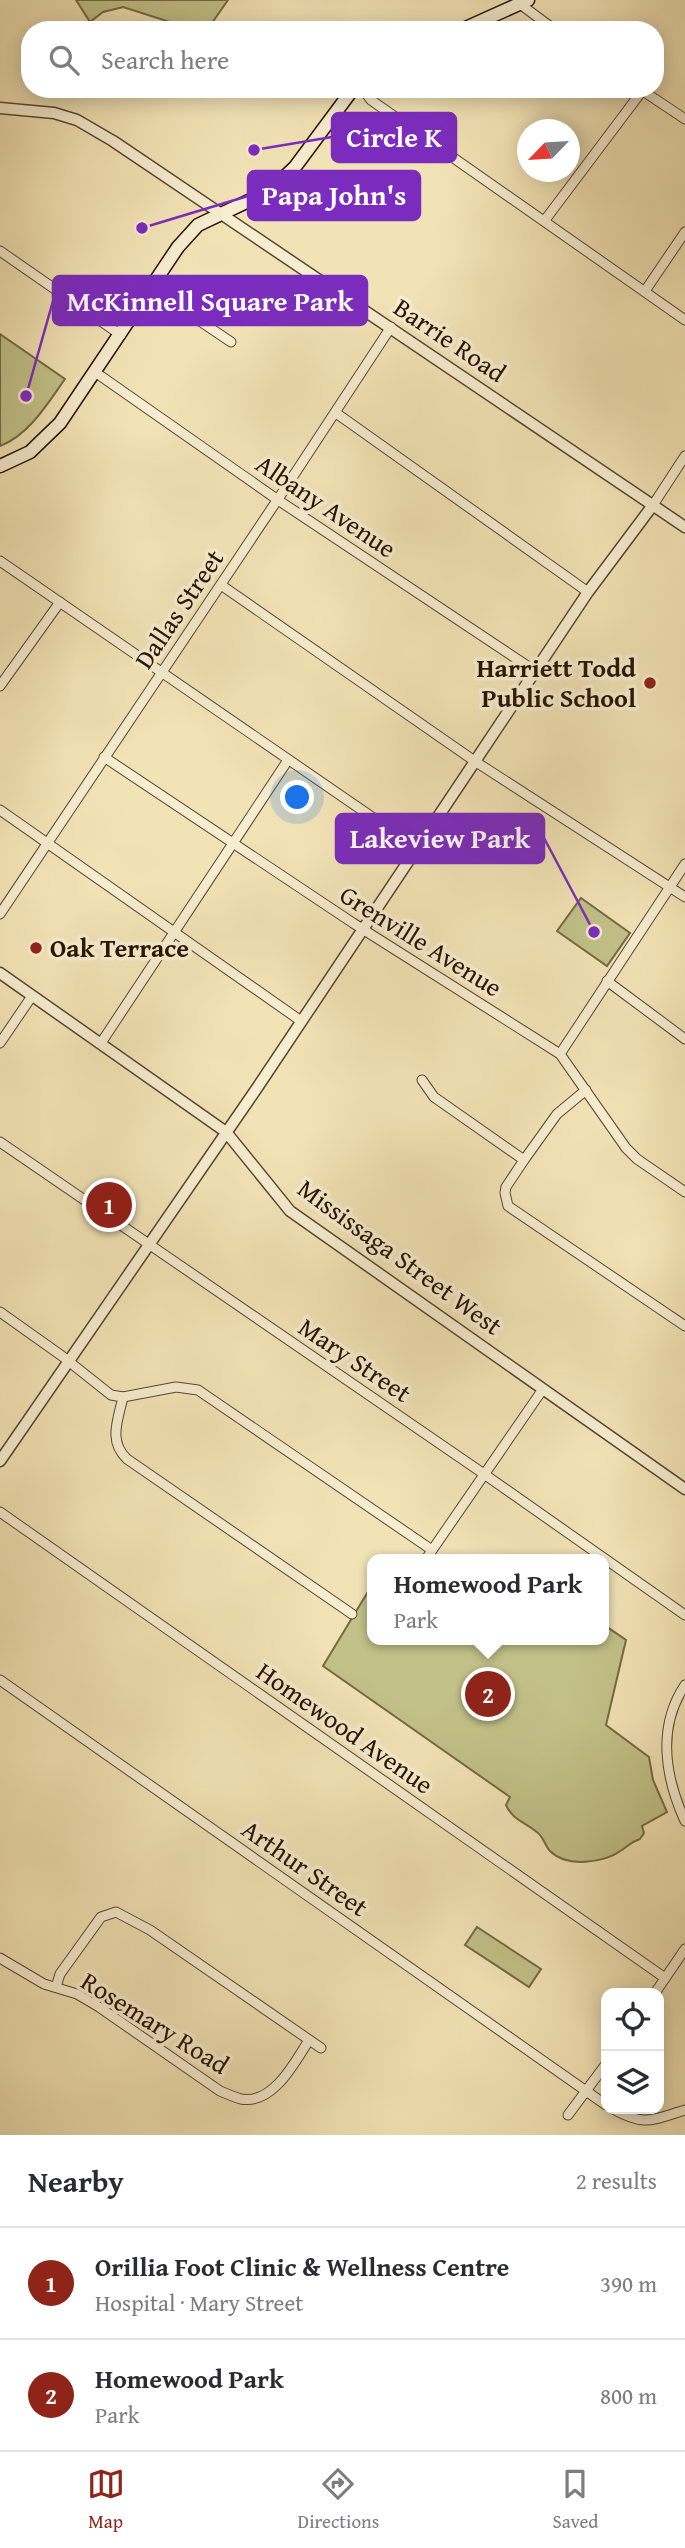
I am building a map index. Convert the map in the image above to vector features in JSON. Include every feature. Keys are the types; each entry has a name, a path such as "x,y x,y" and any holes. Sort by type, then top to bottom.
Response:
{"main road":[{"path":"481,21 524,2"},
{"path":"0,466 30,452 61,423 190,233 208,219 260,195 284,178 347,98"}],"street":[{"path":"524,2 545,21"},
{"path":"370,98 685,320"},
{"path":"545,220 635,98"},
{"path":"653,98 685,119"},
{"name":"Barrie Road","path":"2,110 54,113 77,120 221,213 685,527"},
{"path":"645,291 685,232"},
{"path":"0,251 121,335"},
{"path":"151,288 231,342"},
{"name":"Dallas Street","path":"0,914 391,327"},
{"name":"Albany Avenue","path":"95,372 278,500 535,671"},
{"path":"336,413 588,592"},
{"path":"0,1461 226,1132 588,592 653,505 685,456"},
{"path":"0,561 417,848"},
{"path":"221,585 476,762 685,897"},
{"path":"0,686 60,602"},
{"name":"Grenville Avenue","path":"104,757 362,930 560,1055 626,1148 637,1159 685,1192"},
{"path":"101,1043 288,760"},
{"path":"0,810 301,1021"},
{"path":"560,1055 685,864"},
{"name":"Mississaga Street West","path":"0,973 226,1132 290,1210 685,1489"},
{"path":"607,981 685,1039"},
{"path":"0,1043 32,996"},
{"path":"422,1080 434,1097 524,1160"},
{"path":"586,1090 557,1114 524,1160 506,1187 508,1206 685,1326"},
{"name":"Mary Street","path":"0,1142 599,1554"},
{"path":"0,1312 111,1395 122,1397 176,1387 198,1390 432,1550"},
{"path":"429,1554 544,1389"},
{"path":"122,1397 114,1437 120,1453 127,1460 352,1614"},
{"name":"Homewood Avenue","path":"0,1512 665,1978"},
{"name":"Mary Street","path":"609,1561 685,1614"},
{"name":"Arthur Street","path":"0,1680 601,2102"},
{"path":"685,1685 670,1720 666,1754 672,1790 685,1821"},
{"path":"56,1987 60,1974 102,1917 116,1912 150,1930 321,2048"},
{"path":"658,1988 685,1948"},
{"name":"Rosemary Road","path":"0,1958 44,1984 77,1994 220,2091 244,2099 267,2093 285,2077 309,2040"},
{"path":"568,2115 601,2071"},
{"path":"622,2114 633,2120 652,2120 685,2110"}],"shaded area":[{"path":"76,0 228,0 213,21 167,21 123,7 103,12 89,21"},
{"path":"0,334 65,379 29,426 0,446"},
{"path":"581,898 630,933 607,966 557,931"},
{"path":"367,1593 367,1645 609,1645 609,1628 626,1640 606,1725 649,1757 653,1780 667,1812 642,1826 644,1833 640,1839 606,1858 586,1862 566,1860 550,1851 540,1835 516,1818 506,1805 510,1797 323,1666"},
{"path":"477,1927 541,1969 529,1987 465,1945"}],"place":[{"name":"Circle K","path":"254,150"},
{"name":"Papa John's","path":"142,228"},
{"name":"McKinnell Square Park","path":"26,396"},
{"name":"Harriett Todd Public School","path":"650,683"},
{"name":"Lakeview Park","path":"594,932"},
{"name":"Oak Terrace","path":"36,948"},
{"name":"Orillia Foot Clinic & Wellness Centre","path":"109,1205"},
{"name":"Homewood Park","path":"488,1694"}]}
